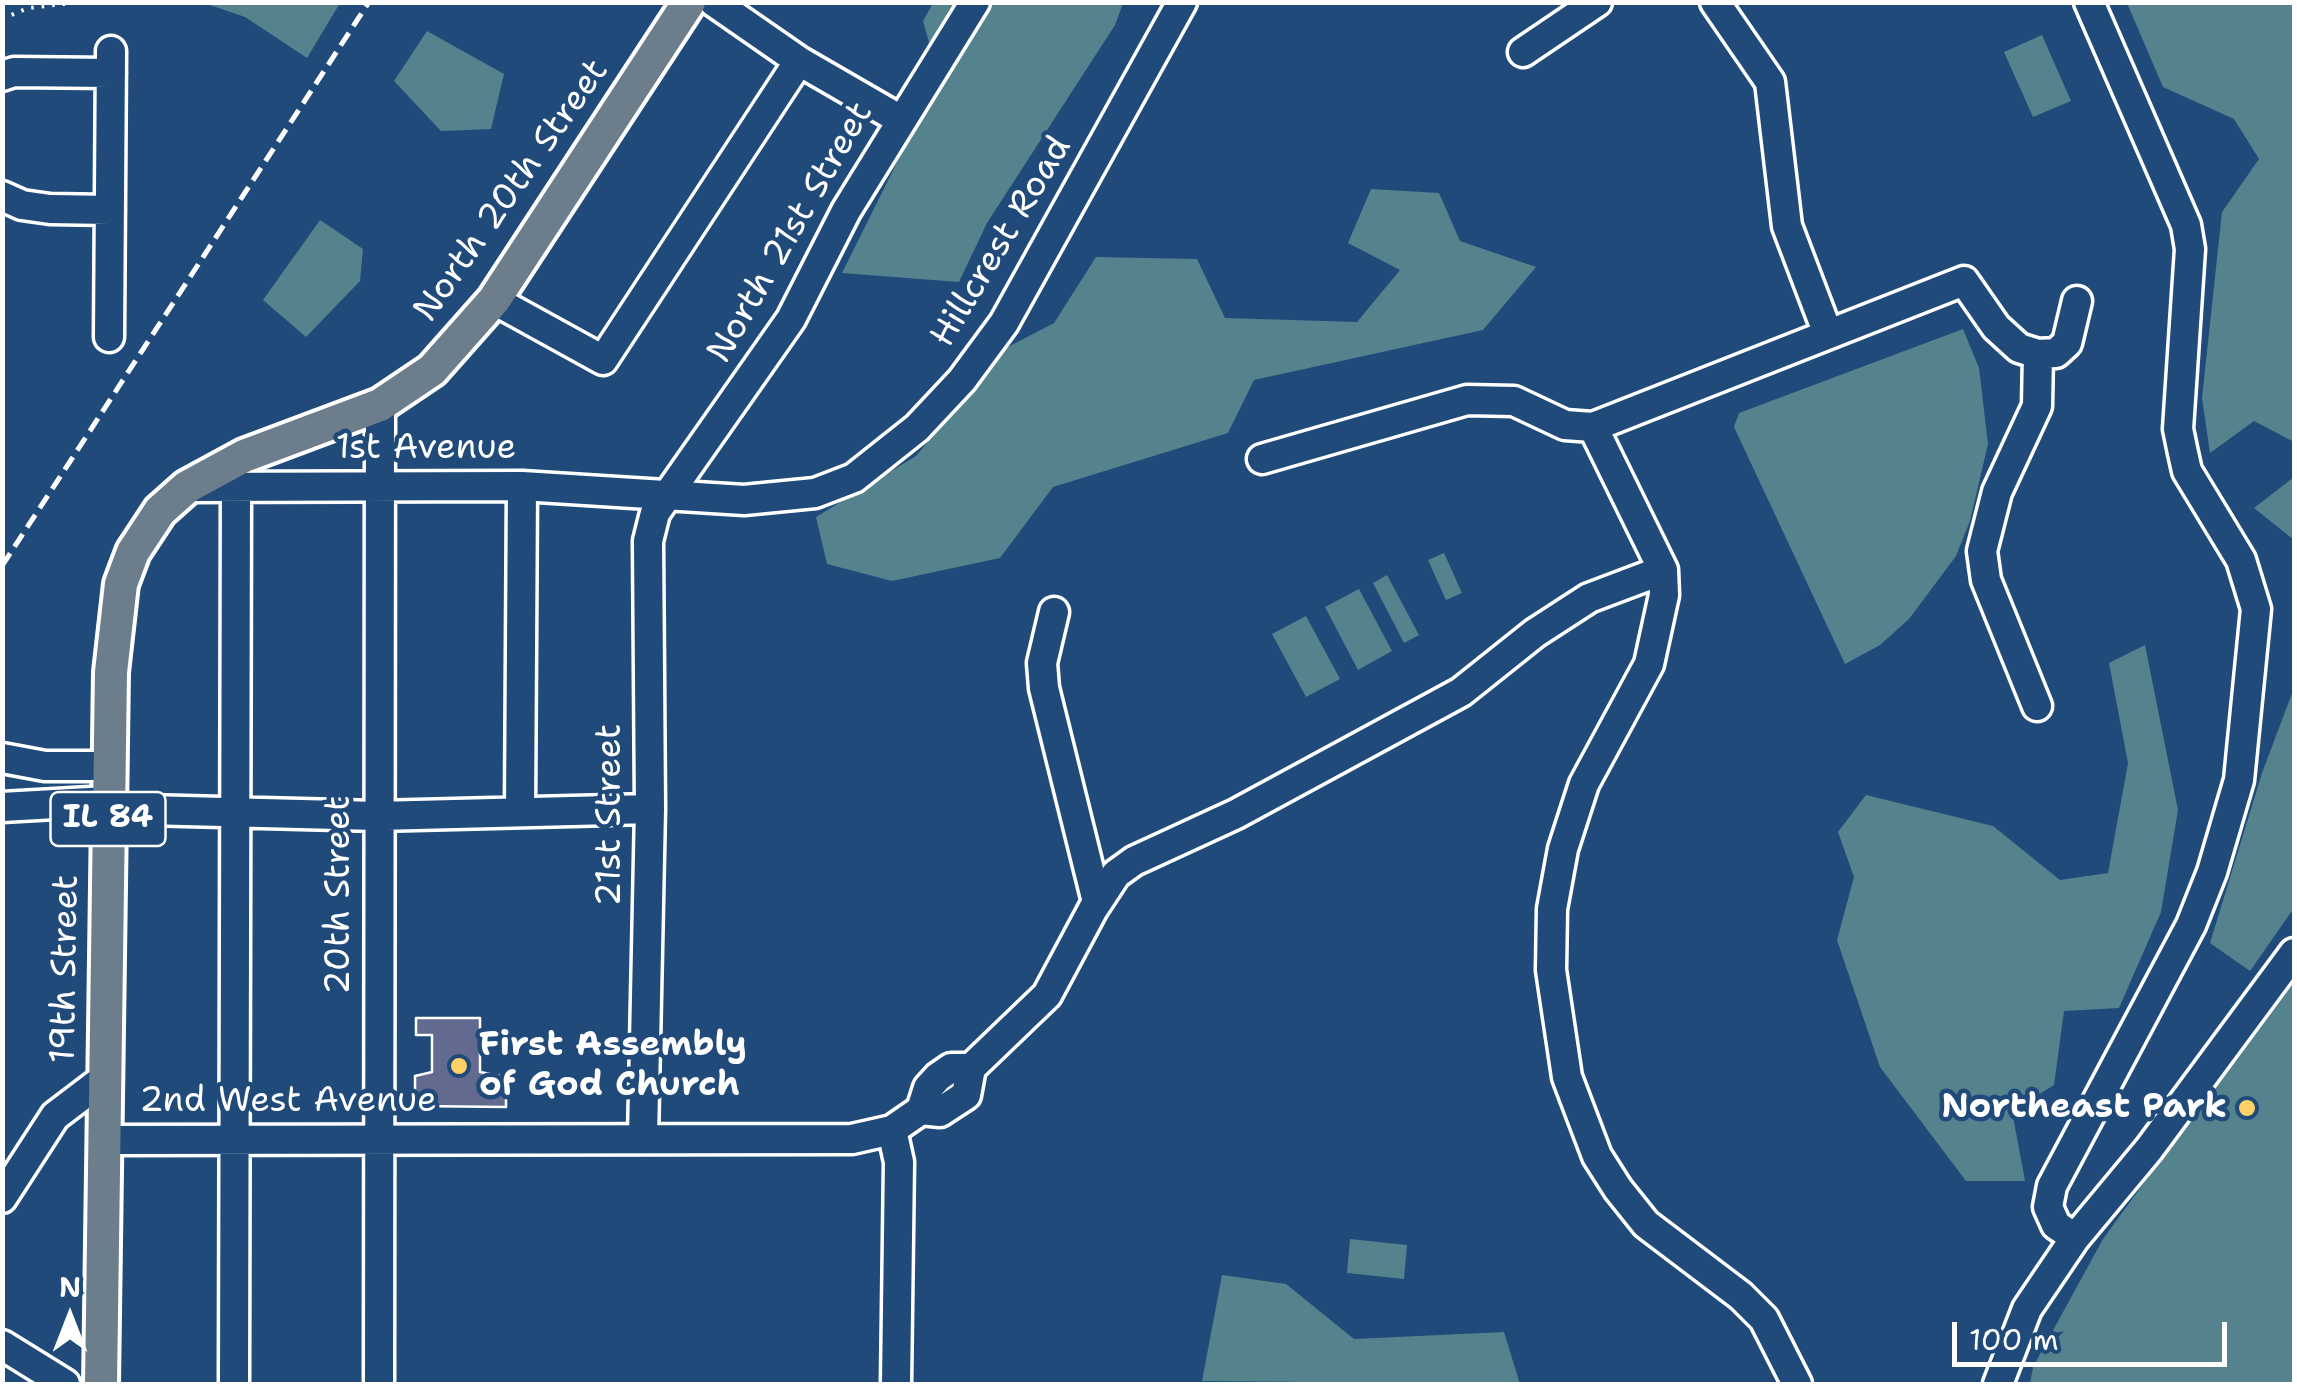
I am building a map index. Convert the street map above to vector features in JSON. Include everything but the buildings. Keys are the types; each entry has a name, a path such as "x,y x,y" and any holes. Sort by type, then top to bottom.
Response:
{"main road":[{"name":"North 20th Street","path":"380,406 432,370 494,300 689,2"},
{"name":"19th Street","path":"102,1384 108,766 113,640 121,584 146,528 187,487 244,456 380,406"}],"street":[{"path":"714,2 798,61 901,120"},
{"name":"North 21st Street","path":"664,496 791,318 901,120 975,2"},
{"name":"Hillcrest Road","path":"664,496 744,500 815,494 854,478 917,428 962,380 1004,323 1182,2"},
{"path":"1523,52 1597,2"},
{"path":"1715,2 1770,82 1784,210 1828,334"},
{"path":"2075,1238 2056,1225 2048,1207 2052,1186 2191,925 2212,872 2242,761 2256,608 2242,560 2187,471 2182,453 2178,429 2190,250 2186,225 2090,2"},
{"path":"494,300 603,360 798,61"},
{"path":"2,76 111,62 109,337"},
{"path":"2,196 22,205 50,209 110,210"},
{"path":"1262,459 1467,400 1514,401 1566,425 1593,427 1964,281 1996,327 2019,348 2038,354 2056,353 2067,343 2077,301"},
{"path":"2037,706 1986,580 1982,551 1997,492 2036,406 2038,354"},
{"name":"20th Street","path":"379,1384 380,406"},
{"path":"1593,427 1663,570 1661,623 1649,664 1584,784 1563,848 1552,908 1556,1013 1566,1076 1580,1118 1607,1172 1646,1224 1742,1296 1764,1319 1797,1384"},
{"path":"520,812 522,486"},
{"name":"1st Avenue","path":"187,487 522,486 631,490 664,496"},
{"path":"234,1384 236,488"},
{"name":"21st Street","path":"643,1138 650,809 648,541 664,496"},
{"path":"896,1384 899,1162 892,1130 920,1110 940,1112 966,1096 971,1068 1047,995 1116,874 1134,861 1236,814 1461,692 1534,633 1588,598 1663,570"},
{"path":"1054,612 1042,663 1044,688 1097,902"},
{"path":"2,758 45,766 108,766"},
{"path":"2,807 108,805 377,816 650,809"},
{"path":"1998,1384 2027,1309 2075,1238 2149,1149 2294,953"},
{"path":"2,1198 55,1116 105,1078"},
{"name":"2nd West Avenue","path":"104,1140 852,1139 892,1130"},
{"path":"2,1345 60,1384"}],"path":[{"path":"2,19 28,8 82,2"}],"green space":[{"path":"204,3 340,3 307,58 245,17"},
{"path":"933,3 960,3 931,50 923,21"},
{"path":"989,3 1123,3 1115,25 987,223 959,282 842,273 932,92"},
{"path":"2127,3 2294,3 2294,442 2254,421 2210,453 2202,398 2222,212 2259,159 2234,119 2163,87"},
{"path":"427,31 504,74 491,129 441,131 394,81"},
{"path":"2042,35 2071,101 2033,117 2004,52"},
{"path":"1371,189 1439,193 1460,241 1536,267 1483,330 1254,380 1228,433 1053,487 1000,558 892,581 827,564 816,517 916,456 1006,348 1054,323 1096,257 1197,259 1225,318 1357,322 1400,270 1348,243"},
{"path":"320,220 363,249 360,281 306,337 263,300"},
{"path":"1963,329 1979,368 1988,444 1970,521 1956,556 1909,619 1880,645 1845,664 1734,427 1739,413"},
{"path":"2294,477 2294,540 2254,508"},
{"path":"1444,553 1462,593 1446,600 1428,560"},
{"path":"1387,575 1419,635 1404,643 1373,583"},
{"path":"1359,589 1392,651 1358,670 1325,607"},
{"path":"1306,616 1340,679 1306,697 1272,634"},
{"path":"2145,645 2178,810 2161,912 2119,1008 2064,1011 2054,1085 2012,1111 2025,1181 1966,1181 1880,1067 1837,940 1854,877 1838,832 1866,795 1993,826 2060,880 2108,873 2128,763 2109,663"},
{"path":"2294,688 2294,908 2250,971 2210,943 2262,773"},
{"name":"Northeast Park","path":"2294,977 2294,1384 2030,1384 2033,1367 2103,1239"},
{"path":"1350,1239 1407,1245 1404,1279 1347,1273"},
{"path":"1222,1275 1286,1284 1354,1339 1504,1332 1520,1384 1202,1381"}],"railway":[{"path":"2,566 369,2"}],"place":[{"name":"First Assembly of God Church","path":"459,1066"},
{"name":"Northeast Park","path":"2247,1108"}]}
